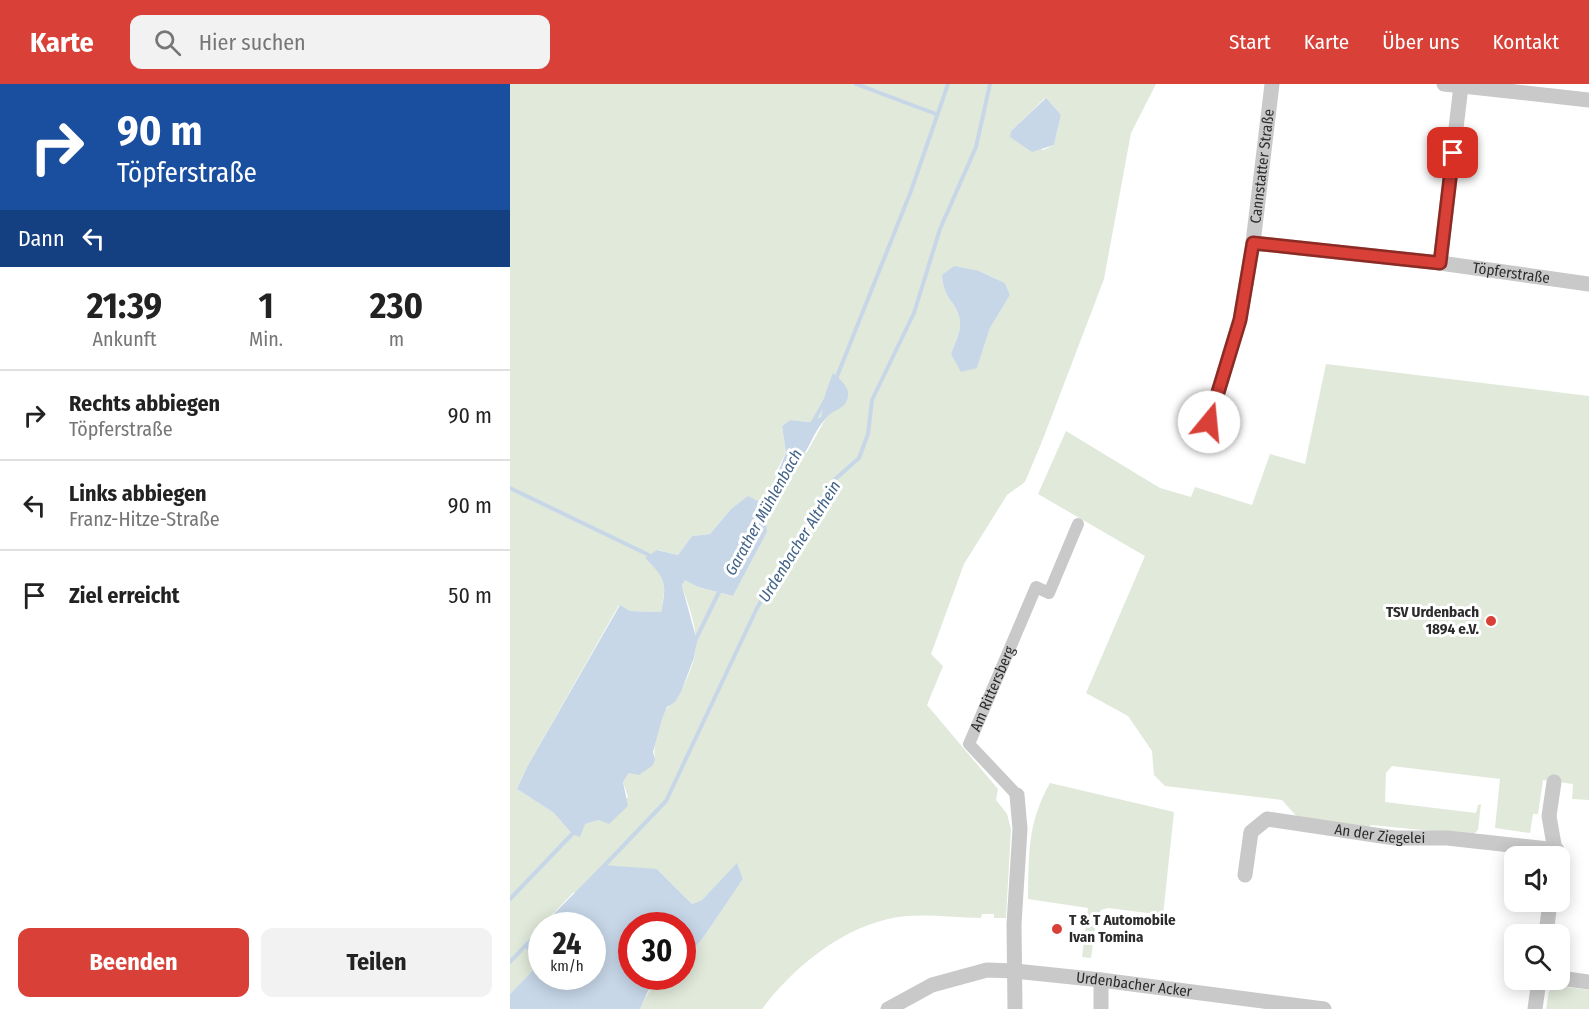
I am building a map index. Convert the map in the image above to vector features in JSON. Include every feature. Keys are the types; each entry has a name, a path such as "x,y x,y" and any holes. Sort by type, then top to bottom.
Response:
{"street":[{"name":"Cannstatter Straße","path":"1209,422 1240,320 1253,243 1272,84"},
{"path":"1444,84 1461,87 1568,90 1589,100"},
{"path":"1440,263 1461,87"},
{"name":"Töpferstraße","path":"1253,243 1440,263 1589,284"},
{"name":"Am Rittersberg","path":"1015,1009 1014,924 1020,830 1017,795 969,744 1036,587 1049,593 1078,524"},
{"path":"1554,782 1549,816 1555,846"},
{"name":"An der Ziegelei","path":"1245,875 1251,832 1267,819 1395,838 1447,838 1506,846"},
{"name":"Urdenbacher Acker","path":"888,1009 932,986 987,970 1101,980 1324,1009"},
{"path":"1570,979 1589,982"},
{"path":"1101,980 1101,1009"},
{"path":"1535,1009 1538,990"}],"green space":[{"path":"510,84 1156,84 1131,133 1104,279 1043,439 1025,482 1007,495 964,564 931,654 943,666 927,705 998,789 996,800 1007,814 1011,829 1006,918 994,918 994,914 982,914 981,918 911,916 870,924 818,953 787,980 762,1009 640,1009 650,990 696,990 696,946 743,879 737,864 702,900 692,904 657,869 573,893 555,912 528,912 528,940 523,945 528,951 528,975 510,994","holes":["1045,98 1061,115 1054,145 1043,150 1011,131","979,271 1005,283 1010,295 990,328 977,368 951,354 960,322 959,315 945,290 942,275","834,373 827,416 807,452 777,470 786,453 782,426 790,420 809,422 821,417 825,394","730,510 767,532 733,596 698,587 685,579 682,587 691,613 696,650 679,695 665,711 660,724 655,759 629,773 623,782 628,797 599,820 585,824 572,834 554,813 517,789 527,767 619,605 630,611 661,612 663,582 658,572 646,559 658,550 678,555 692,536 710,534"]},
{"path":"1326,364 1589,396 1589,800 1572,799 1573,784 1543,780 1538,814 1533,814 1530,833 1495,828 1500,779 1392,766 1386,773 1385,802 1476,813 1478,805 1481,804 1478,830 1473,835 1371,825 1367,828 1298,818 1282,800 1165,786 1154,775 1152,751 1128,716 1086,693 1145,556 1038,494 1066,431 1160,488 1191,497 1195,487 1252,505 1270,454 1305,464"},
{"path":"1050,783 1174,812 1163,915 1108,908 1101,910 1096,921 1091,958 1082,957 1088,908 1028,899 1029,853 1033,826 1042,798"},
{"path":"1570,987 1589,990 1589,1009 1546,1009 1549,991 1570,990"}],"water":[{"path":"1046,98 1061,115 1054,145 1032,152 1010,137 1011,131"},
{"path":"954,266 979,271 1005,283 1010,295 990,328 977,368 961,372 951,354 959,330 959,315 945,290 942,275"},
{"path":"833,373 847,389 847,401 826,418 803,455 777,474 786,453 782,426 790,420 809,422 821,417 825,394"},
{"path":"748,496 758,501 766,522 767,532 733,596 698,587 685,580 682,586 697,641 694,658 681,692 675,702 667,707 662,719 653,752 655,759 653,765 639,775 629,773 623,782 628,806 609,824 599,820 585,824 580,837 572,834 554,813 517,789 527,767 620,605 630,611 661,612 663,582 645,558 657,550 678,555 692,536 710,534 730,510"},
{"path":"737,863 743,879 696,946 696,912 618,912 618,990 649,990 640,1009 510,1009 510,994 528,975 528,990 606,990 606,912 556,912 602,865 657,869 692,904 702,900"},
{"path":"528,940 528,951 523,945"}],"waterway":[{"path":"856,84 936,114"},
{"name":"Garather Mühlenbach","path":"836,379 911,191 948,84"},
{"name":"Urdenbacher Altrhein","path":"603,867 666,801 757,608 832,482 859,458 868,434 872,400 914,313 940,229 976,147 990,84"},
{"name":"Garather Mühlenbach","path":"812,424 826,399"},
{"name":"Garather Mühlenbach","path":"761,516 789,465"},
{"path":"510,488 653,557"},
{"name":"Garather Mühlenbach","path":"694,643 721,588"},
{"name":"Garather Mühlenbach","path":"510,899 576,830"},
{"name":"Urdenbacher Altrhein","path":"510,962 526,945"}],"place":[{"name":"TSV Urdenbach 1894 e.V.","path":"1491,621"},
{"name":"T & T Automobile Ivan Tomina","path":"1057,929"}],"route":[{"path":"1209,422 1240,320 1253,243 1440,263 1453,153"}]}
